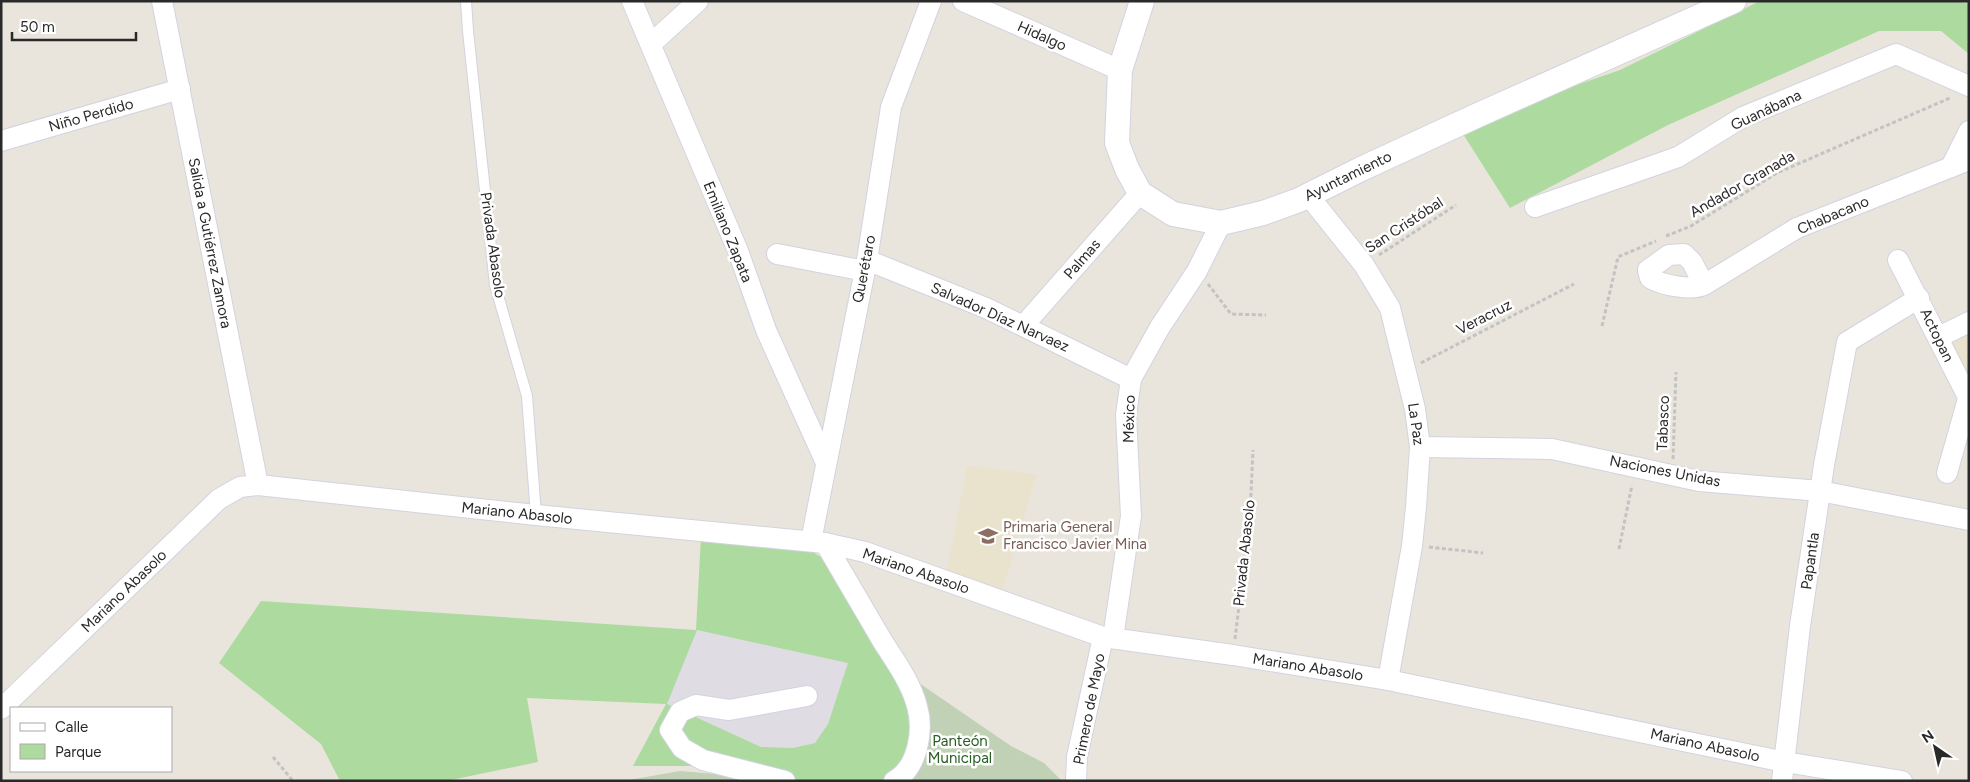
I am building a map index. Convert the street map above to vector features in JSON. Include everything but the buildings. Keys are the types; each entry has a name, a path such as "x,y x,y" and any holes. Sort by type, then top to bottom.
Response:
{"street":[{"name":"Salida a Gutiérrez Zamora","path":"162,1 258,485"},
{"name":"Emiliano Zapata","path":"632,1 738,251 766,330 826,463"},
{"path":"651,44 698,1"},
{"name":"Querétaro","path":"818,542 826,463 866,265 891,107 931,1"},
{"name":"Hidalgo","path":"963,1 1120,70"},
{"name":"Ayuntamiento","path":"1142,1 1120,70 1117,143 1127,169 1140,193 1173,214 1221,223 1263,213 1308,195 1476,116 1734,1"},
{"name":"Guanábana","path":"1535,207 1678,158 1743,117 1896,54 1969,86"},
{"name":"Niño Perdido","path":"1,141 180,89"},
{"path":"1960,163 1969,131"},
{"name":"Chabacano","path":"1704,285 1797,228 1960,163"},
{"name":"Palmas","path":"1024,325 1140,193"},
{"name":"La Paz","path":"1308,195 1364,265 1390,308 1415,409 1420,447 1412,546 1388,680"},
{"name":"México","path":"1108,638 1132,516 1126,415 1131,379 1160,327 1197,271 1221,223"},
{"name":"Salvador Díaz Narvaez","path":"777,254 866,265 986,308 1131,379"},
{"name":"Actopan","path":"1898,260 1969,399"},
{"name":"Actopan","path":"1847,342 1919,298"},
{"path":"1939,337 1969,322"},
{"name":"Papantla","path":"1784,771 1800,626 1820,491 1847,342"},
{"path":"1947,473 1969,399"},
{"name":"Naciones Unidas","path":"1420,447 1465,446 1552,449 1699,480 1820,491 1969,520"},
{"name":"Mariano Abasolo","path":"1,709 219,499 240,487 258,485 536,515 818,542 865,552 1108,638 1233,655 1388,680 1784,771 1902,781"},
{"path":"818,542 907,681 917,706 921,733 915,756 900,778 894,781"},
{"name":"Primero de Mayo","path":"1076,781 1076,758 1108,638"},
{"path":"785,781 703,760 682,748 670,730 680,712 696,705 729,710 807,696"}],"lane":[{"name":"Privada Abasolo","path":"466,1 495,285 528,396 536,515"}],"path":[{"name":"Andador Granada","path":"1602,326 1618,257 1691,226 1777,173 1950,97"},
{"name":"San Cristóbal","path":"1364,265 1456,205"},
{"path":"1197,271 1231,314 1266,315"},
{"name":"Veracruz","path":"1405,371 1574,284"},
{"name":"Tabasco","path":"1672,475 1676,372"},
{"name":"Privada Abasolo","path":"1233,655 1250,515 1253,450"},
{"path":"1619,549 1636,467"},
{"path":"1412,546 1483,553"},
{"path":"273,757 293,781"}],"shaded area":[{"path":"1969,333 1969,381 1950,343"},
{"path":"967,466 1037,474 1001,595 947,569"},
{"path":"696,630 849,663 828,724 815,743 793,748 761,747 666,704"}],"green space":[{"path":"1760,1 1958,1 1969,4 1969,54 1941,31 1879,31 1668,125 1510,208 1458,126 1620,70"},
{"path":"701,536 802,546 821,557 905,697 911,733 909,756 886,781 790,781 717,766 633,766 666,704 527,698 538,762 446,781 340,781 321,744 219,663 261,601 696,630","holes":["697,630 848,663 828,724 815,743 793,748 761,747 667,704"]},
{"name":"Panteón Municipal","path":"919,683 1011,746 1044,763 1062,781 904,781 923,756 929,735"},
{"path":"680,771 727,775 750,781 623,781"}],"place":[{"name":"Primaria General Francisco Javier Mina","path":"988,536"}]}
